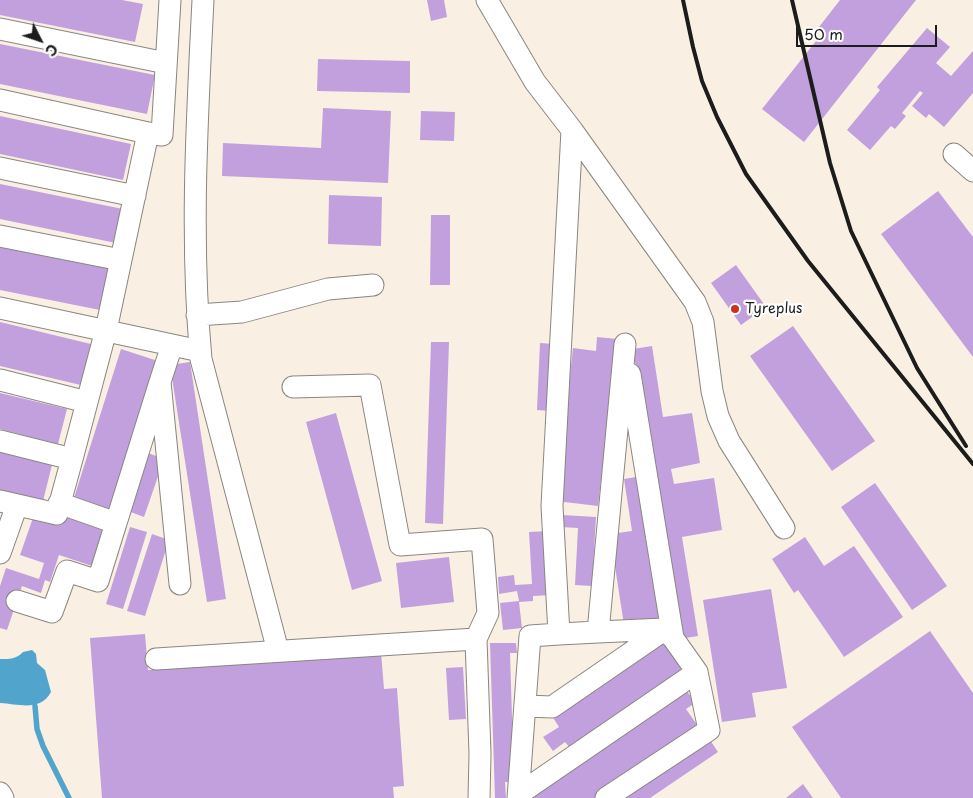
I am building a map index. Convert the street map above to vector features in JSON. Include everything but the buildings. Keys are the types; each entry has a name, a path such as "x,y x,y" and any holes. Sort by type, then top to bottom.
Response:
{"street":[{"path":"0,100 162,135 170,0"},
{"path":"203,0 195,181 197,316 200,351 278,651"},
{"path":"487,0 535,82 572,130 695,302 704,322 712,391 718,416 729,441 784,528"},
{"path":"0,29 166,63"},
{"path":"559,634 552,506 572,130"},
{"path":"0,553 9,503 56,514 60,503 106,330 148,133"},
{"path":"0,168 135,196"},
{"path":"0,236 121,260"},
{"path":"197,316 242,312 328,289 373,285"},
{"path":"0,308 200,351"},
{"path":"598,632 625,344 646,472 669,634 698,672 709,730 606,798"},
{"path":"18,601 52,612 67,571 98,581 172,345"},
{"path":"0,380 87,402"},
{"path":"160,382 180,584"},
{"path":"293,387 370,386 400,545 482,539 488,613 476,639 480,754 479,798"},
{"path":"144,432 153,428 158,429 166,438"},
{"path":"0,441 72,459"},
{"path":"612,475 622,468 630,466 637,467 646,472"},
{"path":"60,503 116,523"},
{"path":"518,796 530,636 598,632 669,634"},
{"path":"525,706 552,706 669,634"},
{"path":"156,659 476,639"},
{"path":"518,796 698,672"},
{"path":"0,793 3,798"}],"water":[{"path":"32,650 36,654 37,663 45,670 51,692 46,698 35,705 0,703 0,659 13,658 23,652"}],"waterway":[{"path":"35,706 37,729 43,746 69,798"}],"railway":[{"path":"683,0 702,81 717,117 746,174 808,261 973,464"},
{"path":"792,0 830,163 851,231 917,368 966,446"}],"place":[{"name":"Tyreplus","path":"735,309"}]}
